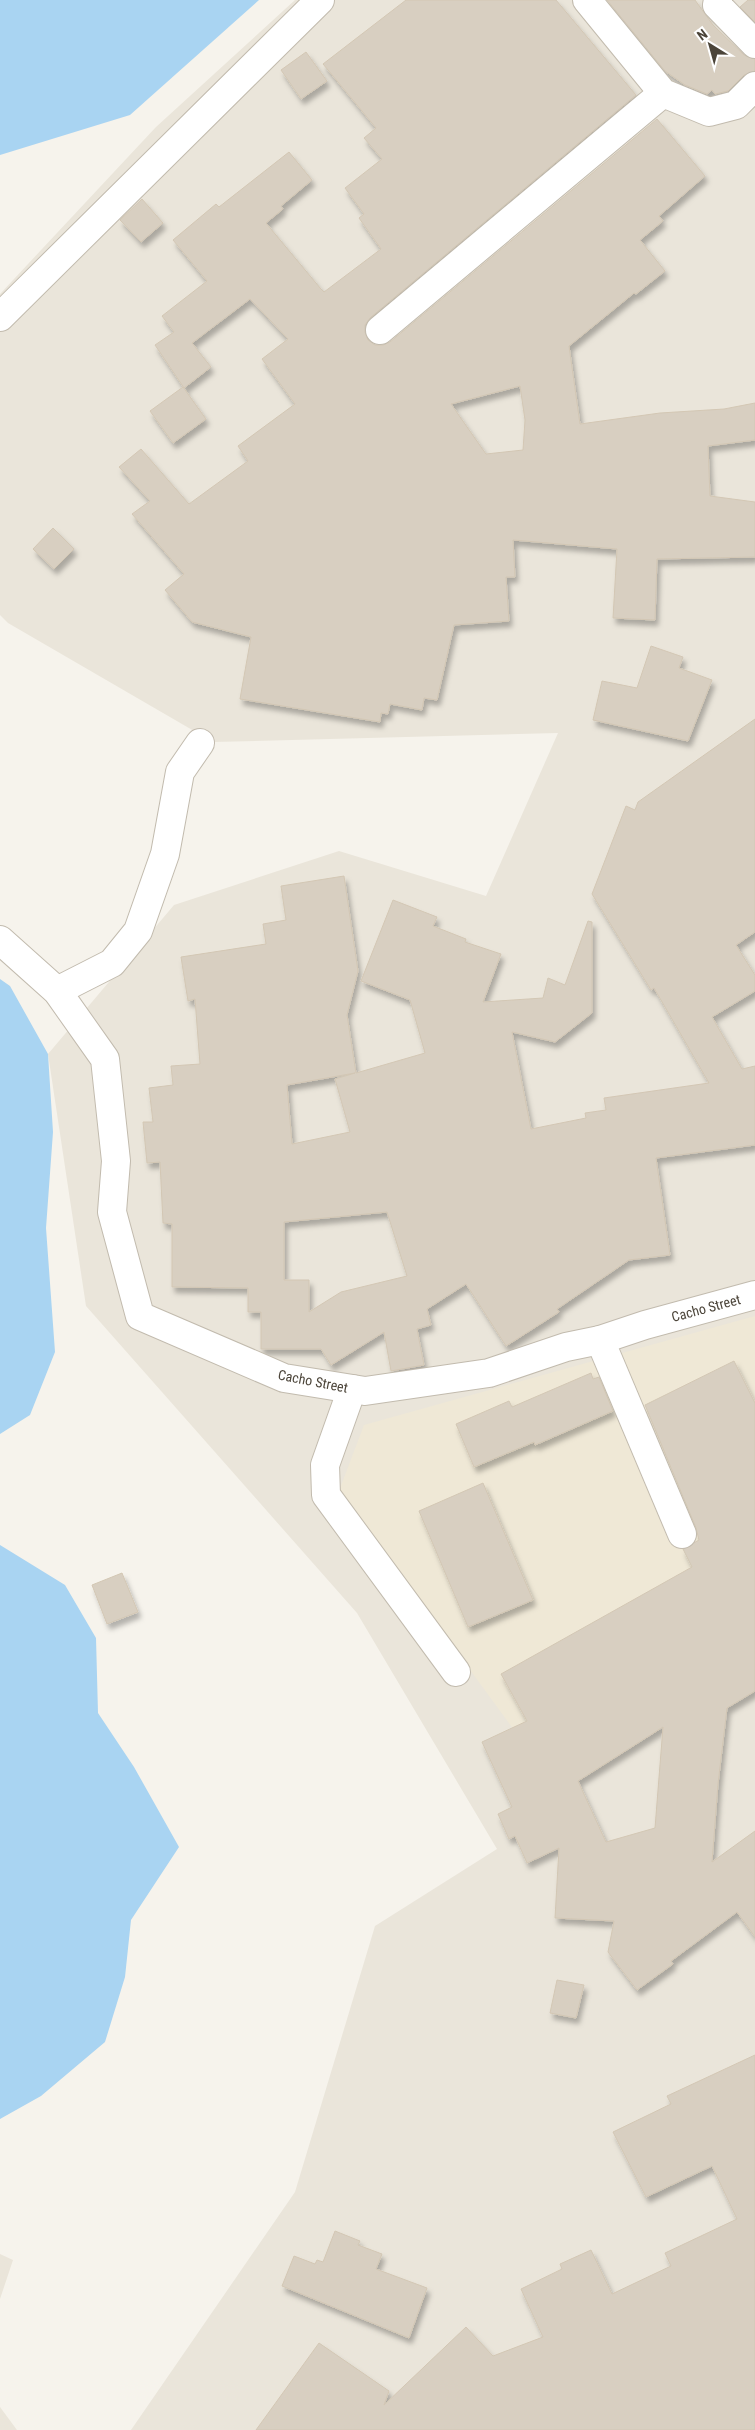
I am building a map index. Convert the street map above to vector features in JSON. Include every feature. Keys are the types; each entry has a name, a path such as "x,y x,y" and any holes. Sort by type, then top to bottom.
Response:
{"street":[{"path":"0,317 320,0"},
{"path":"586,0 663,93 709,112 736,105 755,86"},
{"path":"718,0 717,4 755,44"},
{"path":"380,330 663,93"},
{"path":"0,940 57,990 112,963 138,930 165,854 180,772 200,744"},
{"name":"Cacho Street","path":"57,990 105,1059 116,1162 112,1212 140,1316 284,1378 365,1391 470,1378 505,1369 566,1347 600,1340 645,1325 755,1295"},
{"path":"600,1340 682,1534"},
{"path":"352,1389 325,1465 326,1495 456,1672"}],"shaded area":[{"path":"295,0 755,0 755,2430 131,2430 295,2192 375,1926 497,1849 357,1613 86,1306 48,1054 174,905 339,851 486,896 558,733 213,742 8,623 0,615 0,294 156,127"},
{"path":"755,1316 755,1609 522,1741 339,1491 364,1425"},
{"path":"0,2254 13,2260 0,2299"},
{"path":"0,2407 17,2430 0,2430"}],"water":[{"path":"0,0 259,0 130,115 0,155"},
{"path":"0,979 10,986 48,1054 53,1132 46,1228 55,1352 30,1415 0,1434"},
{"path":"0,1545 65,1585 96,1638 98,1713 134,1767 179,1847 131,1920 125,1977 105,2042 41,2096 0,2119"}],"building":[{"path":"406,0 556,0 636,95 370,318 365,325 368,340 375,345 383,345 390,342 657,119 705,176 659,216 663,221 640,240 665,271 636,294 634,293 569,346 580,424 660,413 724,409 755,403 755,440 708,446 710,496 755,502 755,557 657,559 655,620 613,618 617,549 513,540 515,577 506,577 509,621 454,625 437,700 424,698 422,710 390,704 388,714 381,713 380,722 240,699 251,637 192,622 165,590 184,574 132,514 150,501 119,467 141,449 189,504 248,461 238,446 295,404 262,359 288,339 250,299 192,343 211,367 184,388 155,345 174,332 162,316 207,281 173,240 216,204 219,207 289,152 312,180 281,206 283,209 266,223 321,289 324,292 381,249 359,218 364,214 345,188 382,159 364,138 376,128 323,64","holes":["520,386 525,420 523,450 486,454 451,404"]},
{"path":"607,0 695,0 713,25 744,55 755,59 755,71 744,75 728,91 715,94 712,90 707,94 685,85 665,71"},
{"path":"748,0 755,0 755,22 740,7"},
{"path":"306,52 327,81 301,99 281,70"},
{"path":"142,199 163,223 141,242 120,220"},
{"path":"183,387 206,419 173,443 150,411"},
{"path":"53,528 74,549 54,569 33,549"},
{"path":"651,646 683,657 679,668 712,680 688,741 593,720 602,681 637,688"},
{"path":"755,719 755,932 736,945 755,975 755,991 712,1017 742,1069 755,1066 755,1145 656,1158 670,1255 629,1260 557,1309 559,1312 506,1346 466,1284 427,1309 431,1325 417,1329 424,1365 391,1371 384,1332 331,1365 321,1349 261,1349 261,1312 248,1312 248,1288 172,1287 172,1224 163,1223 160,1162 147,1163 143,1122 153,1122 149,1088 173,1085 171,1066 200,1064 195,999 188,1001 181,957 266,944 263,924 286,920 281,886 344,876 358,971 347,1015 356,1073 425,1053 410,1000 361,981 393,900 437,917 433,926 466,939 465,942 501,954 483,1002 543,998 548,978 565,985 588,921 592,922 592,1013 555,1042 512,1032 531,1129 586,1118 585,1113 606,1110 604,1098 709,1083 654,988 651,990 592,894 626,806 635,810 638,802","holes":["355,1073 335,1079 350,1132 292,1144 287,1085","387,1212 407,1276 341,1292 309,1312 309,1280 284,1280 284,1222"]},
{"path":"734,1361 755,1403 755,1691 727,1708 718,1784 712,1862 755,1831 755,1937 737,1912 671,1961 673,1964 637,1990 608,1952 614,1921 555,1918 559,1848 527,1863 515,1836 509,1839 498,1814 512,1807 482,1742 527,1721 501,1674 692,1567 683,1549 699,1540 696,1528 645,1405","holes":["663,1727 655,1828 606,1842 578,1781"]},
{"path":"591,1373 593,1379 599,1377 613,1411 535,1445 534,1442 474,1467 456,1424 509,1401 512,1407"},
{"path":"483,1483 533,1600 468,1627 419,1511"},
{"path":"122,1573 138,1612 107,1624 92,1585"},
{"path":"557,1980 584,1985 576,2018 550,2013"},
{"path":"755,2055 755,2430 256,2430 319,2343 389,2391 384,2405 466,2327 493,2356 543,2337 521,2289 562,2269 560,2264 591,2250 612,2294 671,2266 665,2253 737,2219 712,2166 646,2197 613,2132 671,2104 667,2096"},
{"path":"335,2231 360,2241 358,2245 382,2254 376,2269 427,2288 409,2338 282,2286 294,2256 315,2264 317,2260 323,2262"}]}
